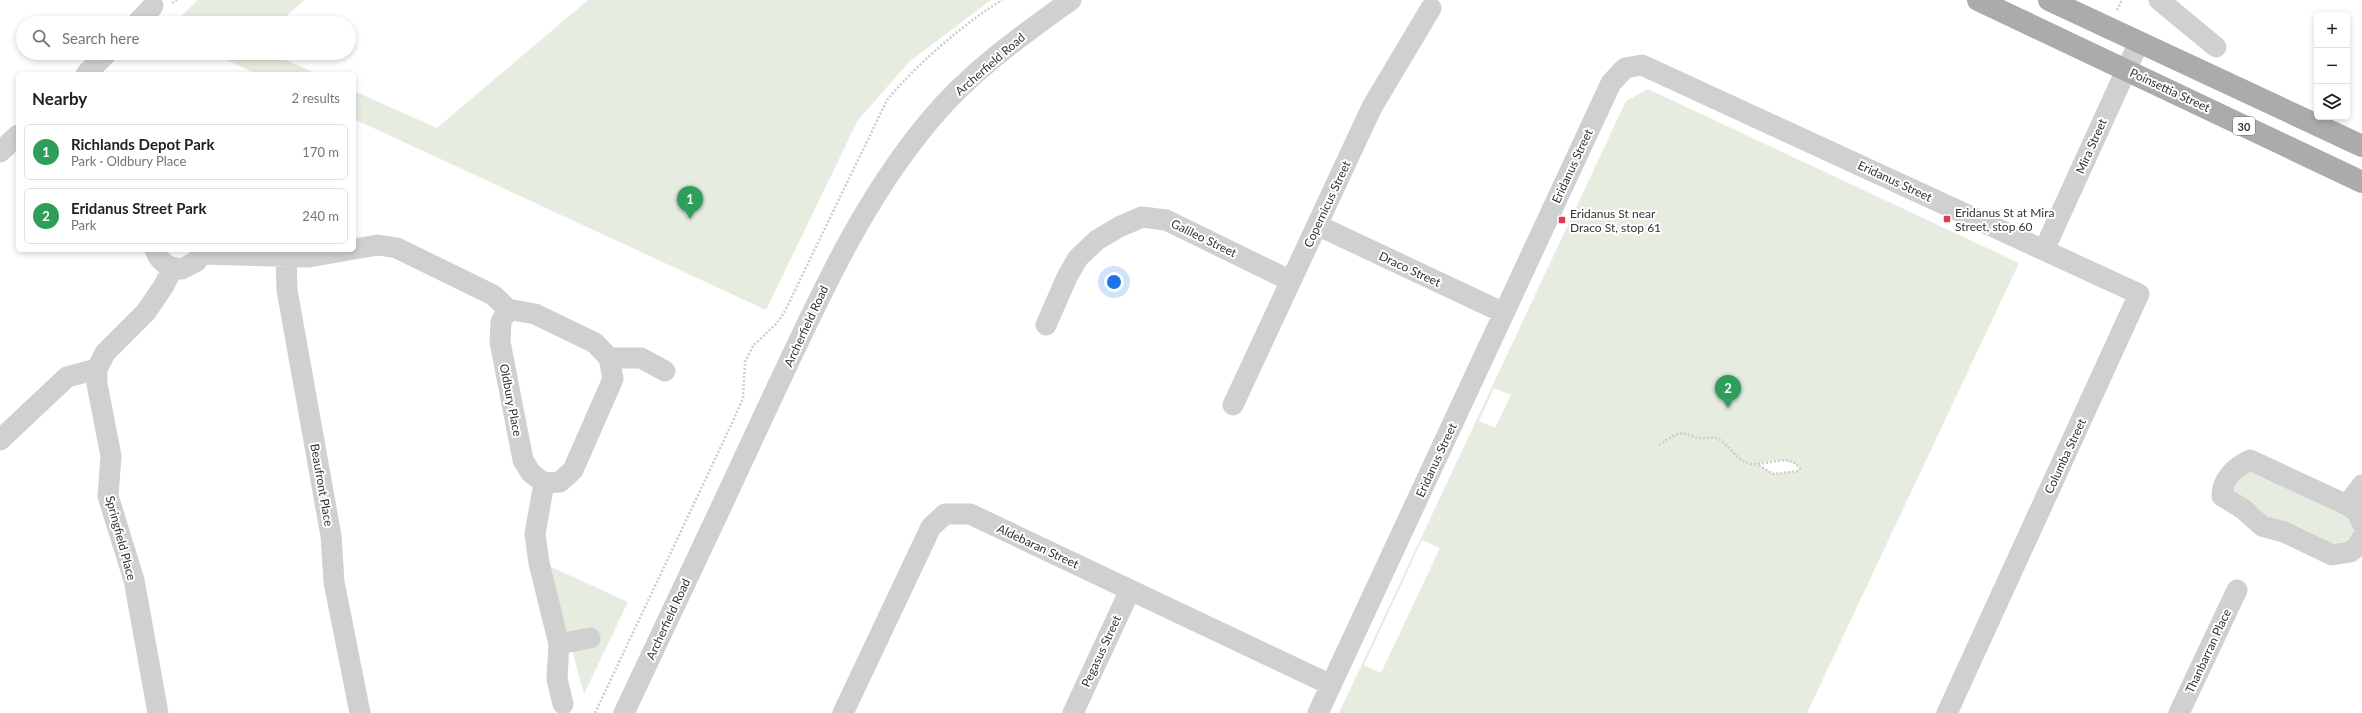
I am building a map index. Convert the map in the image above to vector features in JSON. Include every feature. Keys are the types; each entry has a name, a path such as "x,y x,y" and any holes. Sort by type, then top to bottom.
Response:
{"main road":[{"name":"Poinsettia Street","path":"1978,0 2362,182"},
{"path":"2049,0 2362,146"}],"street":[{"name":"Archerfield Road","path":"624,713 822,293 858,222 898,160 951,97 1017,39 1071,0"},
{"path":"2159,0 2216,47"},
{"path":"144,16 153,6"},
{"name":"Copernicus Street","path":"1234,405 1372,107 1431,8"},
{"name":"Mira Street","path":"2044,250 2139,42"},
{"path":"88,72 100,60"},
{"name":"Eridanus Street","path":"1318,713 1611,83 1625,68 1642,65 1653,68 2044,250"},
{"path":"0,152 16,137"},
{"name":"Galileo Street","path":"1046,325 1067,277 1078,258 1097,240 1118,227 1142,217 1166,220 1291,281"},
{"name":"Draco Street","path":"1317,225 1504,313"},
{"path":"356,249 378,245 397,248 493,295 508,310 541,317 595,343 609,358 612,379 573,470 560,482 544,483 535,534 539,563 559,644 558,679 563,704"},
{"name":"Columba Street","path":"1947,713 2139,294 2044,250"},
{"path":"156,252 164,264 173,268 190,266 201,252 286,258 308,257 336,252"},
{"name":"Beaufront Place","path":"286,258 287,290 331,536 334,582 360,713"},
{"path":"0,440 67,377 97,369 105,353 146,312 163,287 173,268"},
{"name":"Oldbury Place","path":"508,310 501,322 500,342 524,460 531,473 544,483"},
{"path":"609,358 641,358 665,371"},
{"name":"Springfield Place","path":"97,369 97,384 111,456 108,496 134,580 158,713"},
{"path":"2362,523 2357,512 2346,505 2250,460 2231,474 2222,487 2222,496 2243,509 2262,526 2284,532 2332,555 2350,552 2358,546 2362,538"},
{"path":"2346,505 2362,485"},
{"name":"Aldebaran Street","path":"843,713 931,527 945,514 970,514 1331,685"},
{"name":"Pegasus Street","path":"1073,713 1130,590"},
{"name":"Thanbarran Place","path":"2179,713 2237,590"},
{"path":"559,644 590,638"}],"path":[{"path":"2115,13 2122,0"},
{"path":"1659,446 1676,434 1684,433 1699,438 1708,436 1715,437 1748,464 1757,464 1776,460 1788,461 1798,465 1800,469 1798,471 1774,474 1757,464"}],"shaded area":[{"path":"198,0 304,0 287,16 181,16"},
{"path":"588,0 991,0 910,61 858,120 766,310 356,120 356,92 437,128"},
{"path":"226,60 286,60 313,72 253,72"},
{"path":"1648,89 2019,263 1807,713 1339,713 1626,101","holes":["1494,388 1511,395 1495,428 1479,421","1776,460 1796,464 1800,469 1798,471 1774,474 1757,464","1422,540 1440,548 1381,673 1364,665"]},
{"path":"2241,468 2329,503 2359,527 2350,550 2278,526 2225,487"},
{"path":"549,566 628,602 584,694"}],"place":[{"name":"Richlands Depot Park","path":"690,219"},
{"name":"Eridanus St at Mira Street, stop 60","path":"1947,219"},
{"name":"Eridanus St near Draco St, stop 61","path":"1562,220"},
{"name":"Eridanus Street Park","path":"1728,408"}]}
